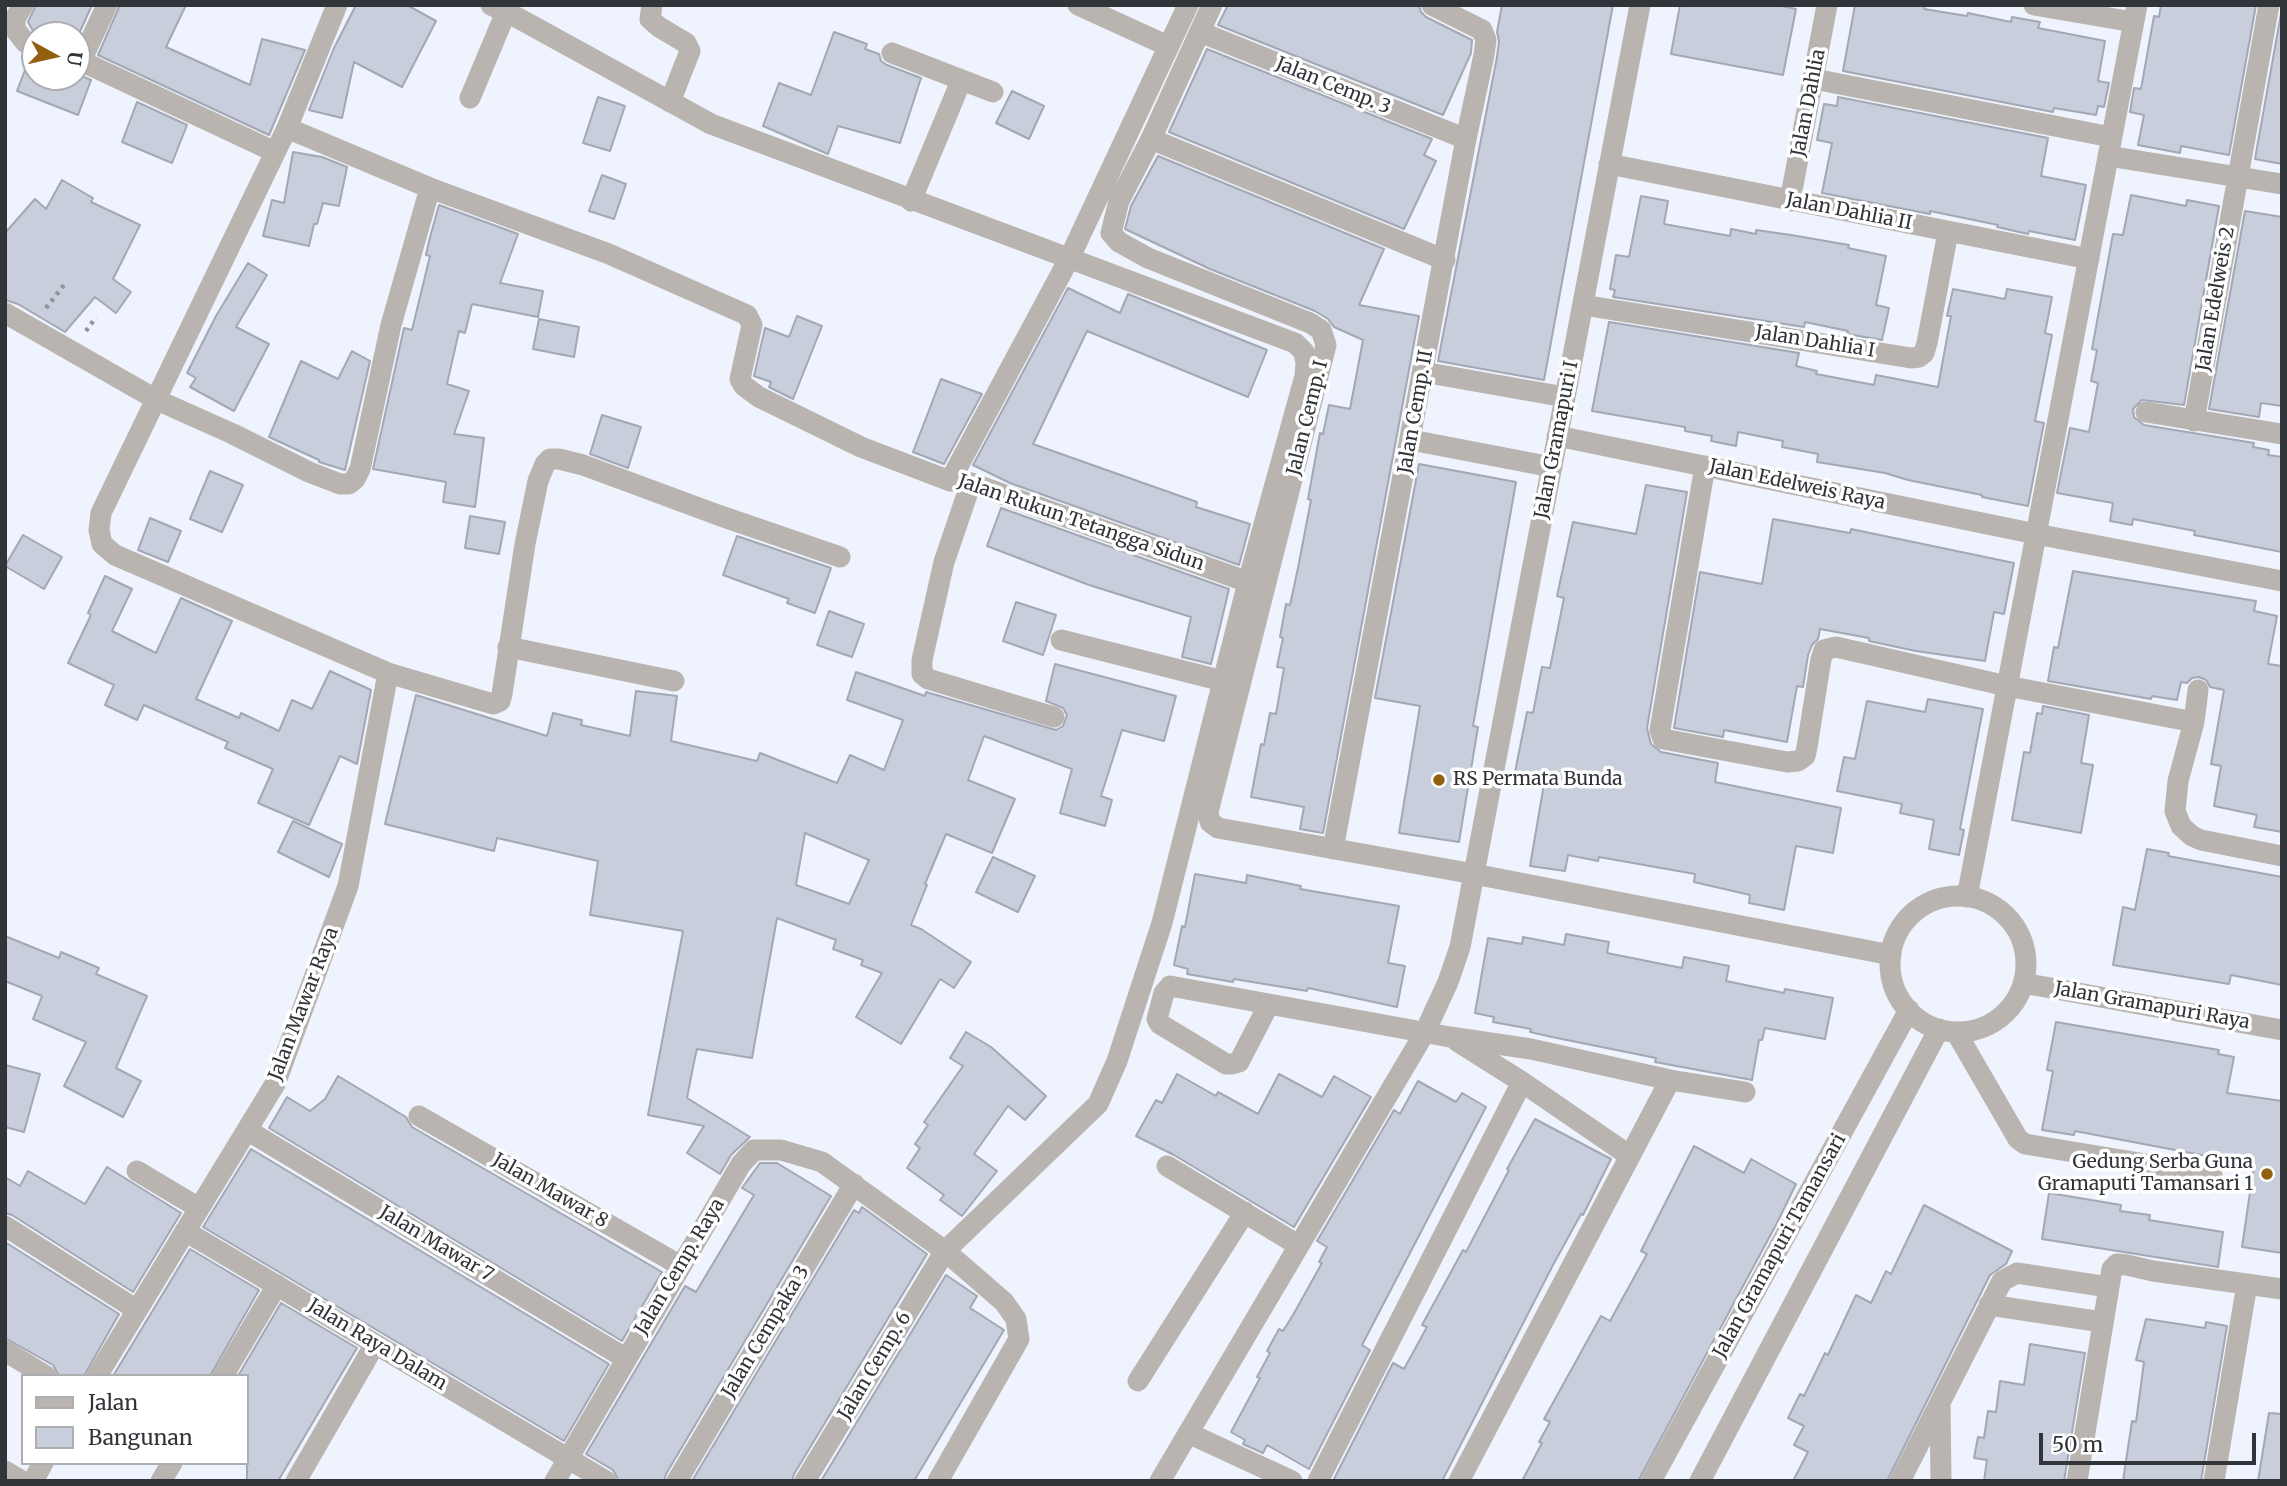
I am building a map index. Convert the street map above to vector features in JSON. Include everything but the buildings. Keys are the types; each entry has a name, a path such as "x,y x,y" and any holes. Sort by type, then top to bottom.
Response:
{"street":[{"path":"21,37 15,29 15,19 23,5"},
{"path":"91,36 107,5"},
{"path":"337,5 287,128 100,513 102,544 116,555 388,673 493,704 500,701 508,668 508,647 538,481 544,464 550,459 559,458 583,465 840,557"},
{"path":"652,5 650,19 686,43 690,51 670,102"},
{"path":"1078,5 1168,46"},
{"name":"Jalan Rukun Tetangga Sidun","path":"1188,5 1070,257 960,482 1248,582"},
{"name":"Jalan Cemp. I","path":"1212,5 1151,139 1119,201 1111,233 1114,239 1148,258 1310,323 1321,330 1326,345 1208,812 1210,821 1218,828 1333,849"},
{"name":"Jalan Cemp. II","path":"1333,849 1484,55 1485,35 1476,25 1432,5"},
{"name":"Jalan Gramapuri I","path":"1160,1481 1425,1032 1448,982 1460,947 1640,5"},
{"name":"Jalan Dahlia","path":"1790,201 1827,5"},
{"path":"1968,897 2135,14 2034,5"},
{"name":"Jalan Edelweis 2","path":"2194,421 2269,5"},
{"path":"470,98 498,9 711,124 911,201 1070,257"},
{"name":"Jalan Cemp. 3","path":"1200,32 1466,139"},
{"path":"892,53 993,92"},
{"path":"91,66 275,152"},
{"path":"1814,79 2237,177 2282,184"},
{"path":"911,201 961,80"},
{"path":"287,128 430,188 609,254 747,315 752,325 740,379 744,386 760,397 861,447 960,482 922,660 922,674 928,679 1054,717"},
{"path":"1151,139 1444,260"},
{"name":"Jalan Dahlia II","path":"1609,164 2089,259"},
{"path":"5,313 157,400 233,433 309,472 340,484 349,484 360,469 391,325 430,188"},
{"name":"Jalan Dahlia I","path":"1583,305 1898,356 1919,357 1924,353 1927,343 1948,232"},
{"name":"Jalan Cemp. 6","path":"805,1481 945,1251 1098,1104 1117,1060 1162,923 1248,582 1305,376 1304,352 1295,343 1070,257"},
{"path":"1423,372 1565,397"},
{"path":"2146,412 2282,435"},
{"name":"Jalan Edelweis Raya","path":"1557,436 2036,534 2282,581"},
{"path":"1411,440 1552,467"},
{"path":"1705,466 1660,730 1663,739 1787,762 1798,761 1805,756 1821,659 1824,650 1830,647 2007,686 2194,722"},
{"path":"1061,640 1223,681"},
{"path":"508,647 674,681"},
{"name":"Jalan Mawar Raya","path":"98,1374 275,1084 348,886 388,673"},
{"path":"2198,690 2194,722 2178,781 2175,811 2181,826 2192,836 2201,839 2282,856"},
{"path":"1333,849 1891,955"},
{"path":"1943,897 1968,897 1978,898 2008,917 2024,948 2026,966 2016,1000 2004,1014 1982,1027 1947,1031 1923,1022 1898,996 1892,979 1891,955 1901,928 1912,914 1943,897"},
{"name":"Jalan Gramapuri Raya","path":"2023,983 2282,1030"},
{"path":"1269,1004 1239,1062 1232,1064 1215,1058 1160,1024 1157,1019 1164,993 1170,986 1425,1032 1450,1037 1531,1049 1670,1080 1745,1092"},
{"name":"Jalan Gramapuri Tamansari","path":"1651,1481 1909,1010"},
{"path":"1947,1031 2018,1139 2025,1144 2212,1175"},
{"name":"Jalan Gramapuri Tamansari","path":"1700,1481 1947,1031"},
{"path":"1450,1037 1522,1082 1630,1156"},
{"path":"1459,1481 1670,1080"},
{"path":"1318,1481 1522,1082"},
{"name":"Jalan Mawar 8","path":"419,1116 681,1266"},
{"name":"Jalan Mawar 7","path":"247,1130 625,1358"},
{"name":"Jalan Cemp. Raya","path":"555,1481 741,1164 754,1150 781,1150 822,1162 854,1184"},
{"path":"1167,1166 1298,1245"},
{"path":"137,1171 199,1208"},
{"path":"854,1184 945,1251 1004,1302 1016,1319 1019,1339 938,1481"},
{"name":"Jalan Cempaka 3","path":"677,1481 854,1184"},
{"path":"1138,1381 1245,1212"},
{"path":"5,1226 137,1310"},
{"name":"Jalan Raya Dalam","path":"185,1231 606,1481"},
{"path":"2077,1481 2108,1287 2112,1269 2117,1264 2282,1289"},
{"path":"1900,1481 2002,1280 2017,1273 2108,1287"},
{"path":"2214,1481 2247,1284"},
{"path":"224,1374 277,1285"},
{"path":"1989,1305 2102,1322"},
{"path":"296,1481 375,1344"},
{"path":"5,1352 43,1374"},
{"path":"1940,1402 1941,1481"},
{"path":"1188,1433 1292,1481"},
{"path":"33,1481 42,1465"},
{"path":"161,1481 171,1465"},
{"path":"5,1471 22,1481"}],"place":[{"name":"RS Permata Bunda","path":"1439,780"},
{"name":"Gedung Serba Guna Gramaputi Tamansari 1","path":"2267,1174"}]}
